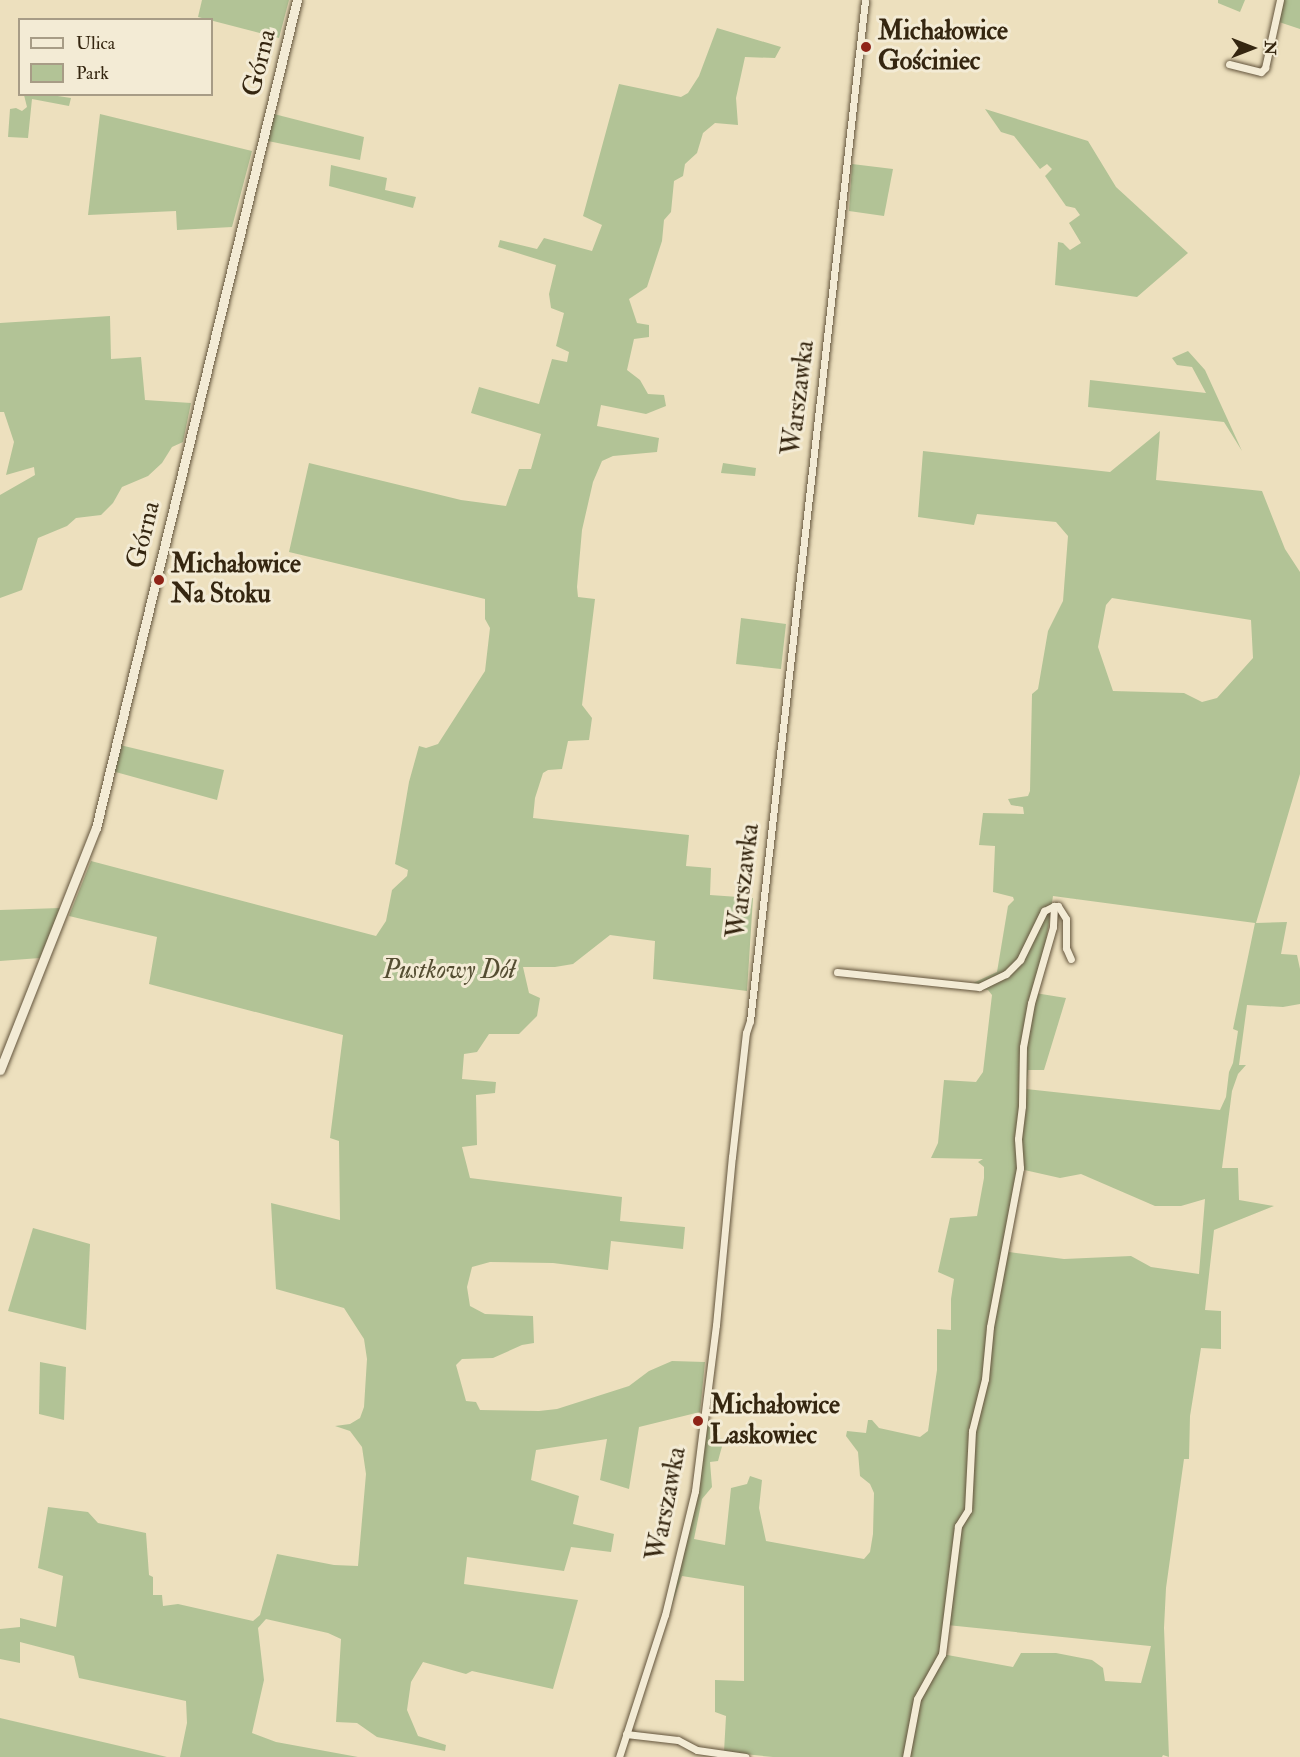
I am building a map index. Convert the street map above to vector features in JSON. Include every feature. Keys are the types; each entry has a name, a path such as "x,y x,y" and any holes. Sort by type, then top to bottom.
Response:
{"street":[{"name":"Górna","path":"0,1070 96,828 297,0"},
{"name":"Warszawka","path":"619,1757 665,1615 694,1491 716,1326 737,1112 746,1034 750,1021 865,0"},
{"path":"1229,64 1261,72 1265,68 1280,0"},
{"path":"906,1757 917,1699 942,1654 958,1526 968,1510 972,1431 985,1379 990,1327 1020,1168 1018,1140 1022,1106 1023,1047 1031,1003 1053,927 1054,906"},
{"path":"837,972 979,987 1006,974 1020,960 1044,911 1054,906 1058,906 1066,919 1066,948 1071,959"},
{"path":"626,1734 678,1740 697,1750 745,1757"}],"green space":[{"path":"202,0 289,0 279,38 213,21 213,18 198,17"},
{"path":"1218,0 1245,0 1240,12 1218,3"},
{"path":"1284,0 1300,0 1300,29 1279,22"},
{"name":"Pustkowy Dół","path":"717,28 781,47 775,58 745,57 736,98 738,125 715,123 703,133 697,153 685,164 683,176 674,181 671,212 664,220 662,241 647,287 629,299 637,323 649,325 649,337 634,339 627,370 640,380 648,394 664,395 666,406 646,414 601,405 597,426 659,438 657,452 613,456 602,461 593,482 582,530 577,587 578,597 595,599 582,705 592,718 589,740 568,741 562,769 548,770 543,773 535,798 533,818 689,835 686,866 711,868 710,895 753,898 747,991 653,979 655,941 610,935 573,964 555,967 523,967 529,993 540,998 537,1016 519,1034 489,1034 477,1052 464,1054 462,1079 496,1082 495,1093 476,1095 477,1145 462,1147 470,1178 622,1197 620,1221 685,1227 683,1249 611,1241 608,1270 553,1263 490,1262 472,1267 467,1287 470,1306 485,1314 533,1316 534,1343 522,1345 493,1358 462,1359 456,1365 466,1401 476,1402 480,1410 539,1411 557,1409 629,1386 649,1371 672,1361 705,1362 700,1412 639,1427 629,1489 600,1480 607,1439 536,1450 531,1480 579,1496 573,1524 614,1534 611,1552 571,1547 564,1571 467,1557 464,1584 578,1600 553,1689 472,1671 466,1674 423,1662 411,1682 407,1710 418,1736 446,1745 445,1751 377,1737 357,1723 336,1722 341,1639 328,1633 266,1619 258,1628 264,1680 252,1733 276,1742 358,1757 180,1757 187,1723 186,1701 79,1678 74,1656 20,1642 20,1663 0,1659 0,1629 20,1627 20,1618 56,1627 63,1576 38,1568 48,1507 88,1512 98,1523 146,1533 149,1575 153,1577 153,1595 162,1595 163,1606 178,1604 253,1621 260,1615 277,1554 334,1565 358,1566 366,1474 362,1447 350,1431 335,1426 350,1424 360,1418 364,1407 367,1359 364,1339 344,1308 276,1289 271,1203 340,1220 339,1141 330,1138 343,1035 149,984 157,937 69,916 91,861 376,936 386,921 392,890 407,876 408,870 395,864 409,782 419,746 426,748 438,744 485,671 490,628 485,619 485,599 289,552 309,463 461,500 506,506 519,469 531,469 541,434 471,413 479,387 539,404 552,359 567,362 569,352 556,346 564,313 551,308 549,294 556,265 498,247 500,240 537,249 544,238 592,251 602,225 583,216 619,84 681,97 688,93 699,76"},
{"path":"24,96 71,98 69,106 32,99 28,138 8,137 10,109 16,108 22,111 27,107"},
{"path":"985,109 1088,141 1116,187 1188,253 1137,297 1055,285 1058,242 1063,243 1070,250 1081,243 1069,223 1080,215 1075,208 1066,206 1045,176 1052,169 1047,164 1040,169 1014,136 1001,132"},
{"path":"100,114 252,151 232,227 177,230 176,211 88,215"},
{"path":"274,114 364,137 360,160 268,141"},
{"path":"852,164 893,169 884,216 849,211"},
{"path":"331,165 387,178 385,190 416,197 413,208 329,186"},
{"path":"110,316 111,359 141,357 145,400 191,403 183,442 172,447 162,463 148,476 122,487 113,503 101,515 76,518 67,526 38,538 22,590 0,598 0,495 35,475 34,467 6,475 14,442 4,412 0,412 0,323"},
{"path":"1188,351 1205,370 1242,451 1224,422 1088,407 1090,380 1206,393 1192,367 1177,365 1172,358"},
{"path":"1160,431 1156,480 1262,491 1285,549 1300,572 1300,774 1256,923 1287,922 1281,954 1297,955 1300,969 1300,1004 1283,1007 1247,1005 1239,1065 1246,1065 1238,1074 1232,1091 1222,1168 1238,1168 1239,1200 1274,1206 1214,1230 1205,1310 1221,1311 1221,1349 1201,1348 1190,1416 1189,1459 1184,1459 1166,1588 1164,1628 1169,1757 1163,1755 1162,1757 773,1757 724,1752 726,1716 715,1712 715,1680 744,1681 744,1586 682,1576 664,1627 688,1536 708,1422 716,1423 714,1438 724,1439 718,1461 710,1462 712,1487 702,1499 694,1539 725,1545 731,1488 747,1484 750,1476 762,1480 759,1508 766,1541 864,1559 870,1552 873,1534 874,1493 870,1484 860,1476 858,1452 846,1436 847,1431 866,1433 868,1420 872,1420 879,1428 920,1437 928,1431 937,1370 937,1329 951,1330 951,1299 954,1279 938,1272 950,1218 977,1216 984,1178 984,1167 978,1162 983,1159 931,1158 938,1143 944,1080 976,1082 983,1072 992,995 988,990 933,985 973,983 997,972 1008,906 1014,900 1013,897 993,892 995,846 979,845 983,813 1024,814 1023,807 1011,805 1008,799 1028,796 1030,791 1032,694 1038,689 1048,631 1063,601 1068,536 1056,522 977,514 974,525 918,517 923,451 1110,472","holes":["1112,598 1251,620 1253,658 1217,698 1202,702 1184,693 1113,691 1098,647 1106,605","1053,896 1255,923 1233,1029 1238,1031 1233,1063 1229,1072 1226,1097 1220,1110 1026,1089 1028,1070 1044,1070 1066,998 1035,993","1020,1169 1060,1178 1081,1174 1155,1206 1181,1206 1205,1199 1199,1274 1151,1267 1131,1256 1064,1259 1009,1252","947,1625 1151,1646 1141,1683 1105,1681 1103,1668 1092,1660 1056,1653 1021,1653 1013,1667 942,1654"]},
{"path":"723,463 756,468 755,476 721,473"},
{"path":"741,618 786,624 781,669 736,664"},
{"path":"120,745 224,770 217,800 112,771"},
{"path":"60,908 40,958 0,961 0,910"},
{"path":"33,1228 90,1244 86,1330 8,1311"},
{"path":"40,1362 66,1367 64,1420 39,1414"},
{"path":"0,1718 167,1757 0,1757"}],"place":[{"name":"Michałowice Gościniec","path":"866,47"},
{"name":"Michałowice Na Stoku","path":"159,580"},
{"name":"Michałowice Laskowiec","path":"698,1421"}]}
